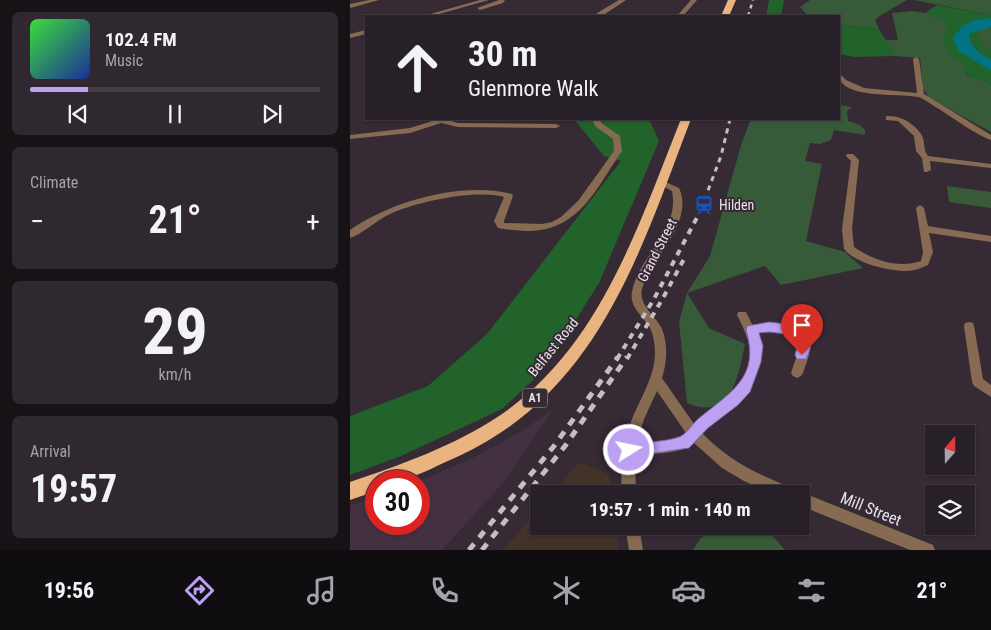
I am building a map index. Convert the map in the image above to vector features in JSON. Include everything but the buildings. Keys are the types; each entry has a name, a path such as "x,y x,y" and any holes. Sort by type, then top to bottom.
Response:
{"highway":[{"path":"726,15 732,0"},
{"name":"A1","path":"661,183 686,120"},
{"name":"Belfast Road","path":"403,470 477,438 506,420 539,393 561,370 606,307 635,251 661,183"},
{"name":"Belfast Road","path":"350,491 365,485"}],"street":[{"path":"350,6 376,0"},
{"path":"430,15 486,0"},
{"path":"454,15 501,2 502,0"},
{"path":"599,15 623,0"},
{"path":"681,15 694,0"},
{"path":"350,36 365,32"},
{"path":"916,59 921,94"},
{"path":"840,78 854,89 921,94 991,138"},
{"path":"889,118 900,119 918,134 920,151 926,158 927,170"},
{"path":"350,137 402,132 426,127 443,120 458,125 556,126"},
{"path":"350,235 364,224 398,207 436,198 472,194 503,193 509,196 500,221 501,226 530,228 556,224 572,214 618,151 617,138 598,124 596,120"},
{"path":"850,156 855,160 847,228 850,249 869,261 914,268 925,263 928,252 920,208"},
{"path":"926,158 991,166"},
{"name":"Grand Street","path":"629,485 629,450 638,419 656,379 660,356 657,331 638,304 636,296 640,282 668,231 679,203 676,190 661,183"},
{"path":"925,229 991,239"},
{"path":"629,450 684,443 694,432 734,400 745,388 751,374 757,346 752,330 742,315"},
{"path":"969,326 978,382 991,392"},
{"path":"752,330 769,327 798,331 803,336 805,343 797,372"},
{"path":"656,379 673,407 694,432 728,465 770,485"},
{"name":"Mill Street","path":"810,503 928,550"},
{"path":"634,535 636,550"}],"shaded area":[{"path":"553,410 503,483 442,550 350,550 350,506 365,501 365,535 430,535 430,476 473,458 520,432"},
{"path":"579,462 609,474 610,485 560,485"},
{"path":"530,519 530,535 617,535 619,550 503,550"}],"green space":[{"path":"769,0 784,0 781,15 766,15"},
{"path":"810,0 907,0 875,20 879,29 840,25 840,15 807,15 800,7"},
{"path":"914,0 991,0 991,15"},
{"path":"937,5 991,15 991,18 983,19 957,30 991,71 991,85 973,78 964,72 964,65 948,52 944,45 946,21 925,13"},
{"path":"912,11 925,13 946,21 948,29 944,40 953,57 964,65 967,76 978,77 991,85 991,132 929,98 923,88 920,58 895,56 885,40 898,40 892,13"},
{"path":"840,25 879,29 895,56 854,57 840,54"},
{"path":"991,27 991,50 984,47 977,33 979,29"},
{"path":"979,29 977,33 984,47 991,50 991,59 979,52 972,43 969,34"},
{"path":"840,105 852,107 847,111 848,121 860,125 865,130 865,135 834,130 831,140 820,144 810,143 805,161 822,164 806,241 845,252 863,268 781,285 765,266 687,293 710,256 741,145 751,120 840,120"},
{"path":"575,120 649,120 659,141 599,283 562,342 533,380 502,409 401,456 350,475 350,416 428,386 487,334 621,161 604,156"},
{"path":"947,186 991,192 991,208 949,202"},
{"path":"687,293 709,328 745,344 739,370 730,393 723,401 714,406 702,407 687,403 679,322"},
{"path":"706,535 772,535 785,550 693,550 701,538"}],"water":[{"path":"991,18 991,27 969,34 976,50 991,59 991,71 959,51 953,39 960,29 968,23 979,19"}],"railway":[{"path":"748,15 753,0"},
{"path":"701,209 721,156 730,120"},
{"path":"617,359 654,299 702,208"},
{"path":"627,359 684,259"},
{"path":"469,550 554,446 618,357"},
{"path":"482,550 565,446 627,357"}],"place":[{"name":"Hilden","path":"704,205"}],"route":[{"path":"629,450 684,443 703,424 734,400 745,388 751,374 757,346 752,330 769,327 798,331 803,336 805,343 802,355"}]}
